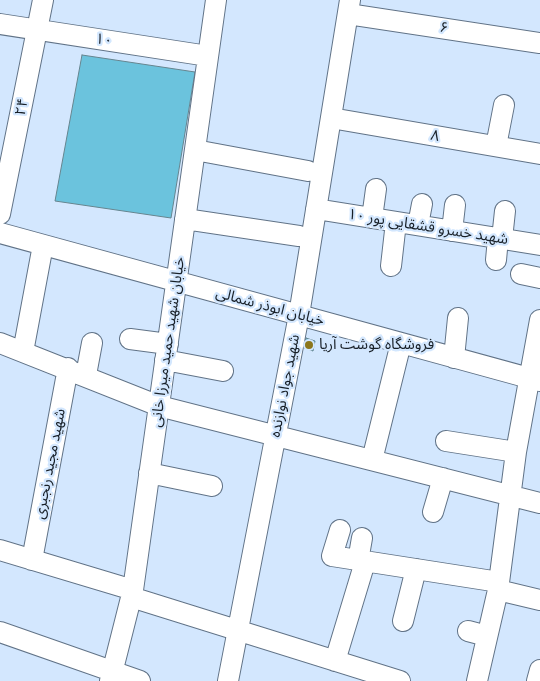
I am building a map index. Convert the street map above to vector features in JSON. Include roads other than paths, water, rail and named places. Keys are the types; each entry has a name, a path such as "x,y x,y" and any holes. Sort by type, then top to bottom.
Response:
{"street":[{"name":"۲۴","path":"0,214 43,0"},
{"name":"خیابان شهید حمید میرزا خانی","path":"111,676 132,594 216,0"},
{"name":"۶","path":"349,7 540,43"},
{"name":"شهید جواد نوازنده","path":"228,681 299,315 349,7"},
{"name":"۱۰","path":"0,24 208,56"},
{"path":"496,146 504,105"},
{"name":"۸","path":"331,118 540,154"},
{"path":"195,150 308,171"},
{"path":"372,218 376,189"},
{"path":"418,225 422,204"},
{"path":"452,231 455,205"},
{"name":"شهید خسرو قشقایی پور ۱۰","path":"316,209 540,245"},
{"path":"496,260 505,211"},
{"path":"185,219 299,236"},
{"path":"391,266 396,222"},
{"name":"خیابان ابوذر شمالی","path":"0,233 535,380"},
{"path":"23,352 42,245"},
{"path":"454,358 458,318"},
{"path":"477,681 499,586 516,452 535,380 540,320"},
{"path":"130,339 223,370"},
{"path":"0,342 159,406 540,503"},
{"name":"شهید مجید رنجبری","path":"32,560 77,372 92,343"},
{"path":"372,460 401,343"},
{"path":"446,441 516,452"},
{"path":"149,473 212,486"},
{"path":"433,512 443,478"},
{"path":"340,530 332,556 416,569 499,586 540,600"},
{"path":"335,661 362,561 362,538"},
{"path":"0,550 238,631 395,680"},
{"path":"403,620 416,569"},
{"path":"468,630 487,636"},
{"path":"0,632 111,676 140,681"},
{"path":"537,681 540,670"}],"place":[{"name":"فروشگاه گوشت آریا","path":"309,345"}]}
